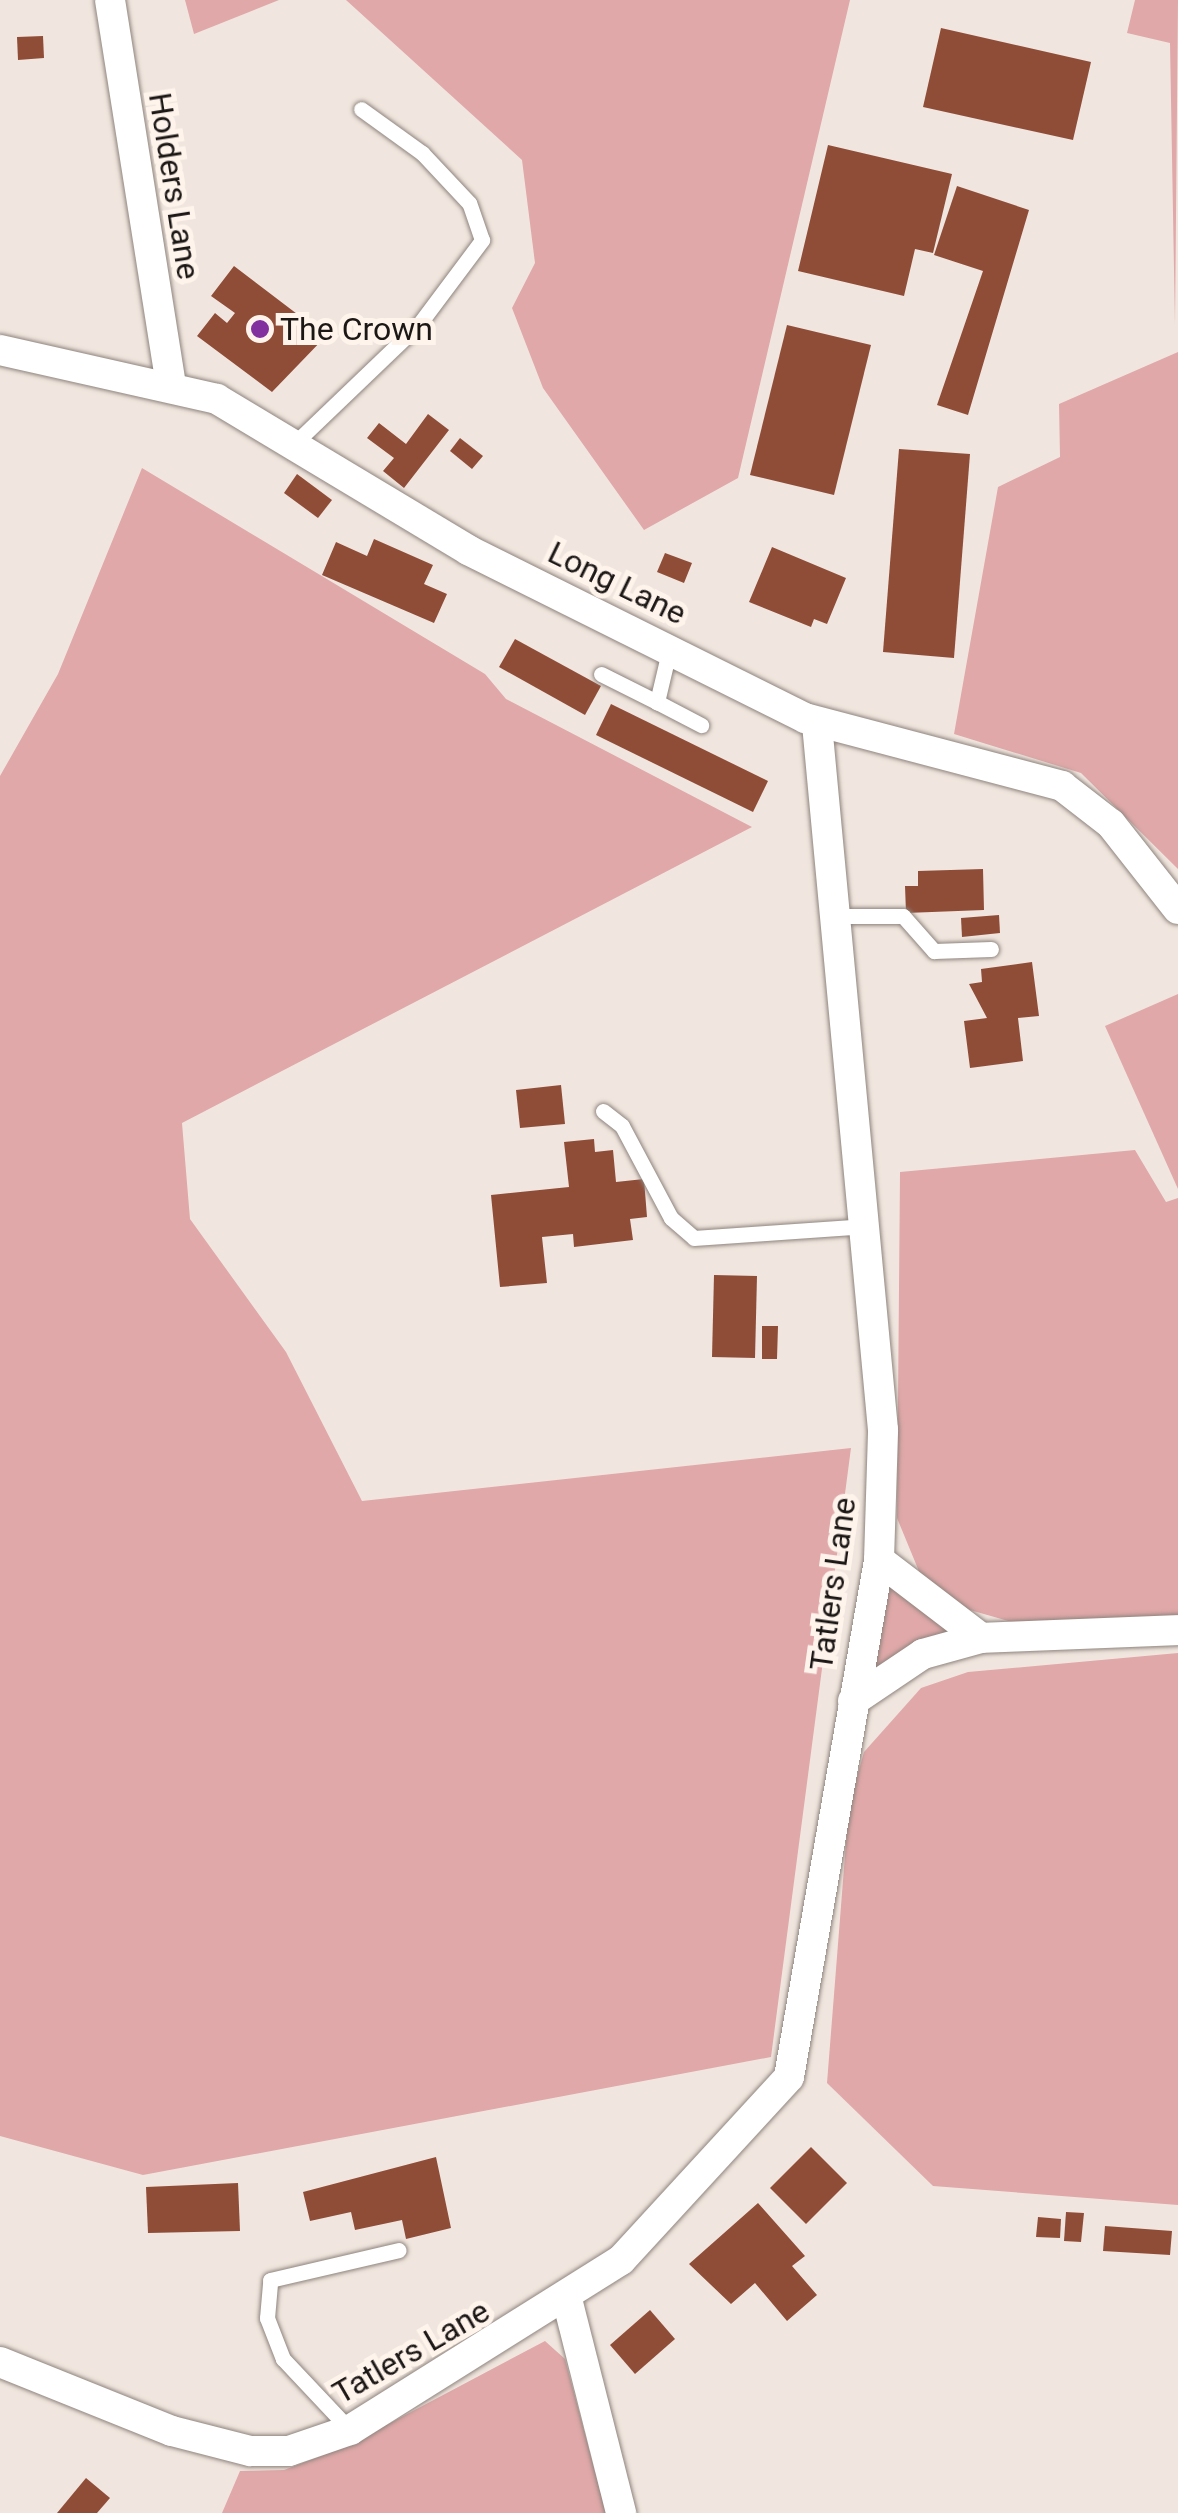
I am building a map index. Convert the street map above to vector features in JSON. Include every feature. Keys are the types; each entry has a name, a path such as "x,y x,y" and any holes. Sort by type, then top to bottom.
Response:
{"street":[{"name":"Holders Lane","path":"110,0 170,383"},
{"name":"Long Lane","path":"0,350 170,383 295,442 450,540 817,724 1062,786 1111,824 1178,909"},
{"name":"Tatlers Lane","path":"0,2362 172,2432 250,2451 289,2451 350,2430 567,2299 621,2260 789,2077 879,1560 883,1430 867,1226 817,724"},
{"path":"879,1560 981,1638"},
{"path":"852,1702 923,1654 981,1638 1178,1630"},
{"path":"567,2299 621,2513"}],"lane":[{"path":"295,442 420,323 482,240 469,203 422,152 361,109"},
{"path":"657,702 670,647"},
{"path":"600,674 701,725"},
{"path":"834,916 902,916 934,952 991,949"},
{"path":"604,1110 622,1126 671,1218 694,1238 867,1226"},
{"path":"350,2430 283,2359 268,2318 270,2280 399,2250"}],"shaded area":[{"path":"185,0 279,0 194,34"},
{"path":"346,0 850,0 738,478 644,530 543,388 512,308 535,263 522,160"},
{"path":"1135,0 1178,0 1175,326 1170,43 1127,33"},
{"path":"1178,352 1178,869 1081,773 954,734 998,487 1060,457 1059,404"},
{"path":"142,468 485,674 506,699 752,827 182,1123 190,1219 286,1352 362,1501 851,1448 771,2057 143,2175 0,2136 0,776 58,674"},
{"path":"1178,994 1178,1189 1105,1026"},
{"path":"1135,1150 1166,1202 1178,1198 1178,1619 1033,1628 956,1606 923,1581 897,1518 900,1172"},
{"path":"886,1584 952,1632 872,1680"},
{"path":"1178,1653 1178,2205 933,2186 827,2083 849,1805 864,1752 921,1688 968,1672"},
{"path":"545,2341 565,2359 606,2513 222,2513 240,2471 284,2470 345,2447"}],"building":[{"path":"941,28 1091,62 1073,140 923,107"},
{"path":"43,36 44,58 18,60 17,37"},
{"path":"828,145 952,174 933,253 915,249 904,296 798,271"},
{"path":"957,186 1029,210 968,415 937,405 983,271 934,255"},
{"name":"The Crown","path":"234,266 326,336 272,392 197,336 215,313 227,323 235,313 211,296"},
{"path":"787,325 871,345 834,495 750,475"},
{"path":"428,414 449,430 404,488 383,471 394,458 367,438 379,423 406,444"},
{"path":"460,438 483,456 472,469 450,451"},
{"path":"899,449 970,454 954,658 883,652"},
{"path":"297,474 332,500 318,518 284,493"},
{"path":"374,539 433,565 424,584 447,594 434,623 322,575 336,542 367,556"},
{"path":"772,547 846,578 827,624 814,619 811,627 749,602"},
{"path":"665,553 692,563 684,583 657,572"},
{"path":"515,639 601,686 585,715 499,667"},
{"path":"611,704 768,781 753,812 596,735"},
{"path":"983,869 984,910 906,913 905,886 918,886 918,871"},
{"path":"999,915 1000,933 962,937 961,918"},
{"path":"1032,962 1039,1016 1018,1018 1023,1061 970,1068 964,1021 987,1018 969,984 982,982 981,969"},
{"path":"561,1085 565,1124 520,1128 516,1090"},
{"path":"594,1139 595,1152 613,1150 616,1182 644,1179 647,1217 630,1219 633,1240 574,1247 573,1234 542,1237 547,1283 500,1287 491,1195 569,1187 564,1142"},
{"path":"714,1275 757,1276 755,1358 712,1357"},
{"path":"762,1326 778,1326 777,1359 762,1359"},
{"path":"811,2147 847,2183 806,2224 770,2188"},
{"path":"436,2157 451,2228 406,2239 402,2220 355,2230 351,2212 310,2221 303,2192"},
{"path":"238,2183 240,2231 148,2233 146,2187"},
{"path":"758,2203 805,2256 792,2266 817,2295 787,2321 755,2283 731,2304 689,2264"},
{"path":"1066,2212 1084,2213 1081,2242 1064,2241"},
{"path":"1038,2217 1061,2219 1060,2238 1036,2237"},
{"path":"1105,2226 1172,2231 1170,2255 1103,2251"},
{"path":"650,2310 675,2339 635,2374 610,2345"},
{"path":"86,2478 110,2498 97,2513 57,2513"}],"place":[{"name":"The Crown","path":"260,329"}]}
